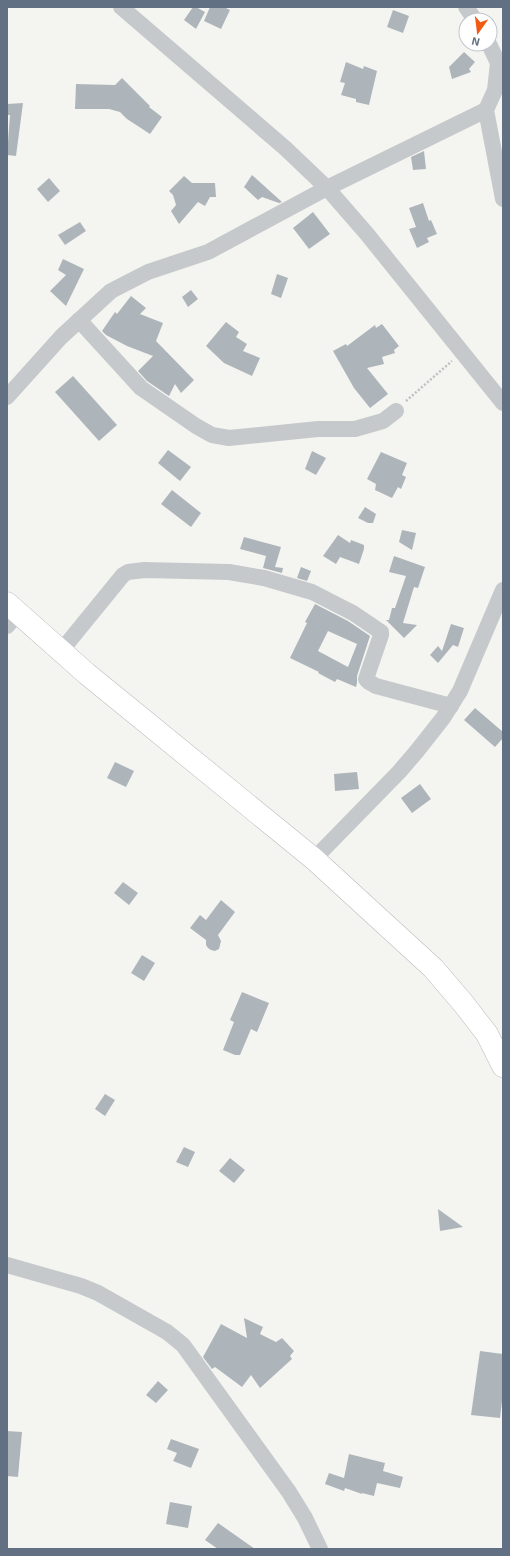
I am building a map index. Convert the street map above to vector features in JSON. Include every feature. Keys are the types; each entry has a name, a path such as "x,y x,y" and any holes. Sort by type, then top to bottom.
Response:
{"main road":[{"path":"11,614 61,651 87,674 314,859 433,968 487,1034 503,1066"}],"street":[{"path":"121,7 285,148 327,188 367,234 503,403"},
{"path":"493,52 498,63 497,78 495,90 486,110 503,199"},
{"path":"7,397 61,337 111,292 148,272 208,252 327,188 486,110"},
{"path":"79,320 142,388 196,426 212,435 229,438 318,430 355,429 383,421 396,411"},
{"path":"61,651 123,575 128,572 144,570 229,572 264,578 312,592 353,613 381,632 366,679 369,682 383,688 447,712"},
{"path":"314,859 417,751 447,712 460,691 503,590"},
{"path":"7,1265 82,1286 98,1293 167,1332 183,1344 289,1492 305,1518 320,1549"}],"path":[{"path":"396,411 415,392 462,352"}],"building":[{"path":"193,7 205,12 196,29 184,20"},
{"path":"210,7 224,7 230,10 221,29 204,21"},
{"path":"393,10 409,16 403,33 387,27"},
{"path":"464,52 475,62 469,69 471,72 452,79 449,67"},
{"path":"346,62 363,69 364,66 377,71 369,105 356,102 356,99 341,95 345,83 340,82"},
{"path":"122,78 150,106 149,107 162,117 150,134 127,119 120,112 109,109 75,109 76,84 115,85"},
{"path":"23,103 16,156 7,155 10,115 7,115 7,104"},
{"path":"424,151 426,169 413,170 411,157"},
{"path":"252,175 282,202 279,203 262,197 258,200 244,187"},
{"path":"184,176 192,183 215,183 216,197 210,197 205,206 198,202 179,224 171,211 176,205 173,195 169,191"},
{"path":"49,178 60,191 48,202 37,189"},
{"path":"423,203 429,221 431,220 437,234 427,238 429,242 417,248 409,229 416,227 409,208"},
{"path":"313,212 330,234 309,249 293,228"},
{"path":"80,222 86,231 65,245 58,235"},
{"path":"63,259 84,269 66,306 50,291 66,275 58,270"},
{"path":"277,274 288,278 281,298 271,294"},
{"path":"191,290 198,299 188,307 182,297"},
{"path":"131,296 146,308 140,314 163,323 156,341 194,380 181,393 175,384 169,396 147,381 138,371 153,356 127,346 106,335 102,331 115,312 117,314"},
{"path":"226,322 239,332 236,337 247,344 243,351 260,358 252,376 224,363 206,346"},
{"path":"382,324 399,346 394,350 395,353 382,357 384,364 367,368 388,394 370,408 354,388 333,351 346,344 347,346 375,325 376,328"},
{"path":"73,376 117,425 99,441 55,392"},
{"path":"168,450 191,467 180,481 158,463"},
{"path":"312,451 326,458 316,475 305,469"},
{"path":"381,452 407,463 402,475 406,477 401,489 398,487 392,498 375,490 376,484 367,479"},
{"path":"172,490 201,513 191,527 161,504"},
{"path":"365,507 376,514 373,523 368,523 358,518"},
{"path":"402,530 416,533 412,550 399,542"},
{"path":"338,535 350,543 351,540 364,545 359,564 340,557 336,564 323,556"},
{"path":"244,537 281,547 275,567 283,568 282,573 263,568 266,556 240,549"},
{"path":"394,556 425,567 418,588 414,587 403,623 417,625 404,638 386,620 389,620 392,608 395,608 406,576 389,572"},
{"path":"301,567 311,571 307,581 297,578"},
{"path":"315,604 348,621 370,636 357,676 356,687 337,679 335,682 318,673 319,672 290,658 307,623 305,622","holes":["328,631 357,644 348,667 318,651"]},
{"path":"451,624 464,628 458,647 453,645 438,663 430,655 438,646 442,651"},
{"path":"475,708 503,732 503,738 495,747 464,720"},
{"path":"115,762 134,771 126,787 107,778"},
{"path":"357,772 359,789 335,791 334,774"},
{"path":"420,784 431,799 412,813 401,798"},
{"path":"123,882 138,893 129,905 114,893"},
{"path":"221,900 235,912 218,935 221,941 219,949 215,951 208,948 206,945 206,940 190,928 200,915 206,920"},
{"path":"142,955 155,963 144,981 131,973"},
{"path":"242,992 269,1003 257,1032 251,1029 240,1055 235,1055 223,1050 234,1022 230,1020"},
{"path":"105,1094 115,1100 105,1116 95,1109"},
{"path":"184,1147 195,1152 188,1167 176,1162"},
{"path":"230,1158 245,1170 234,1183 219,1171"},
{"path":"438,1209 463,1227 440,1231"},
{"path":"244,1318 263,1327 260,1334 276,1342 282,1338 294,1351 290,1356 292,1359 260,1388 251,1375 242,1387 215,1367 212,1369 203,1357 221,1324 247,1338"},
{"path":"480,1351 503,1354 503,1393 500,1418 471,1415"},
{"path":"158,1381 168,1390 156,1403 146,1395"},
{"path":"7,1431 22,1432 18,1477 7,1476"},
{"path":"171,1439 199,1449 191,1468 173,1461 177,1453 167,1449"},
{"path":"349,1454 385,1463 383,1471 403,1477 400,1488 377,1483 374,1496 362,1494 345,1488 344,1491 325,1484 329,1473 344,1478"},
{"path":"170,1502 192,1506 188,1528 166,1524"},
{"path":"218,1523 255,1549 218,1549 205,1540"}]}
